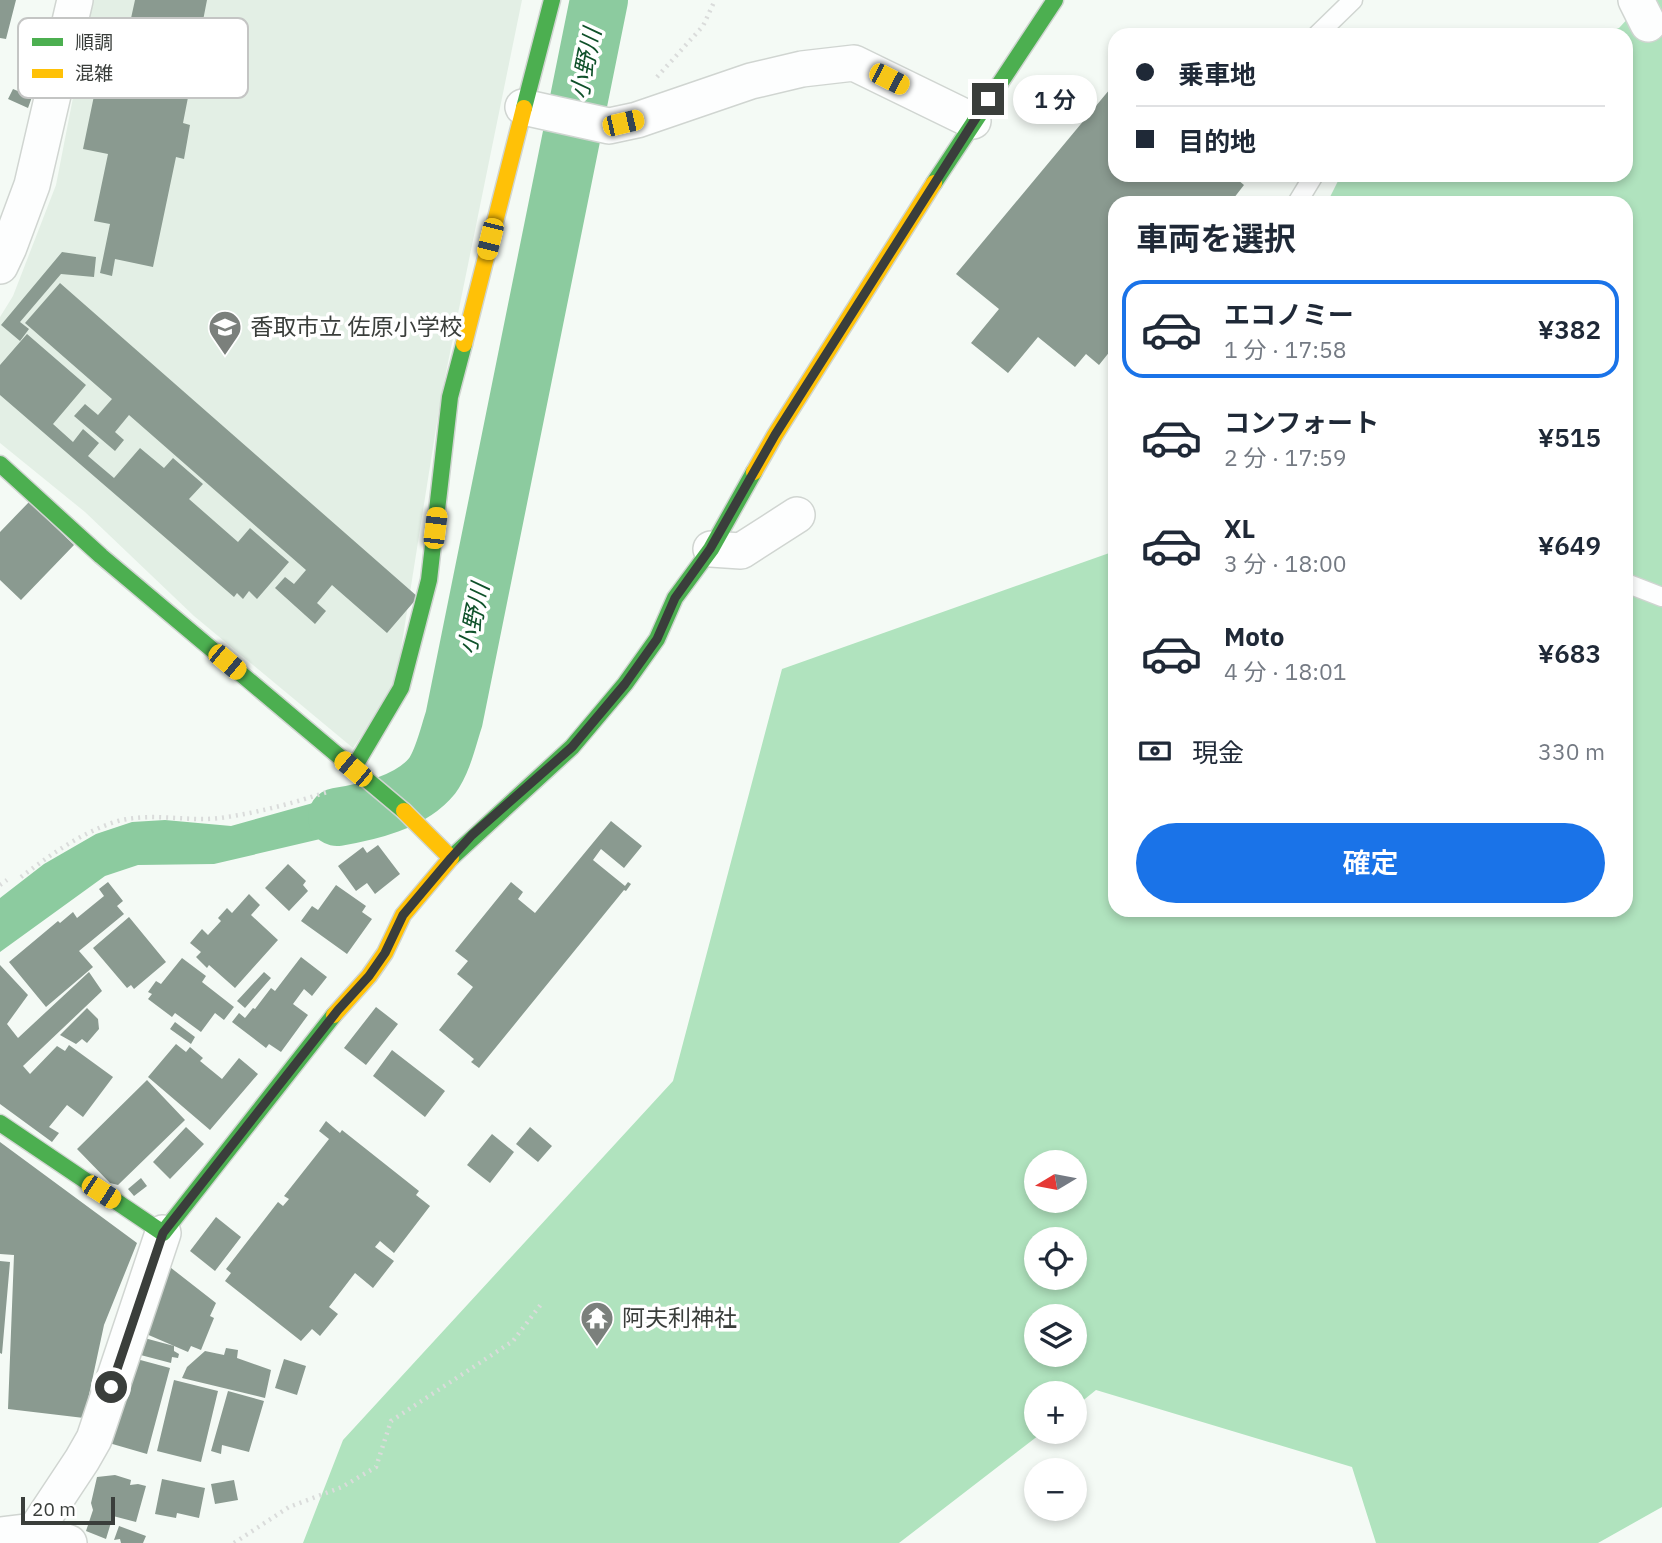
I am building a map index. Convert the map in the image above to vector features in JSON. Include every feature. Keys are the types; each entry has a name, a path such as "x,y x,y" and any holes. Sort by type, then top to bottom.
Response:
{"street":[{"path":"71,18 75,0"},
{"path":"353,769 401,688 429,580 450,397 552,0"},
{"path":"32,1537 94,1438 163,1233 338,1010 369,976 385,953 403,915 472,835 572,747 625,684 657,639 675,598 710,549 775,435 974,121 1055,0"},
{"path":"523,107 623,123 751,81 802,69 854,63 974,121"},
{"path":"0,265 32,185 52,98"},
{"path":"0,464 101,556 372,783 451,858"},
{"path":"710,549 741,551 797,515"},
{"path":"0,1123 163,1233"},
{"path":"0,1535 69,1543"}],"lane":[{"path":"1324,28 1353,0"},
{"path":"1633,586 1662,597"}],"path":[{"path":"623,123 664,67 703,26 715,0"},
{"path":"21,877 43,860 95,829 121,820 147,816 219,818 372,783"},
{"path":"0,885 7,880"},
{"path":"234,1543 289,1507 342,1487 376,1466 391,1421 513,1341 542,1303"}],"shaded area":[{"name":"香取市立 佐原小学校","path":"92,0 522,0 441,397 395,687 353,748 194,616 85,512 0,443 0,317 13,296 56,185 73,98 248,98 248,18 88,18"},
{"path":"1645,0 1662,0 1662,1507 1598,1543 1376,1543 1352,1467 1096,1390 1087,1397 1087,1381 1024,1381 1024,1444 1027,1444 899,1543 303,1543 343,1440 673,1081 782,669 1108,553 1108,917 1633,917 1633,196 1330,196 1338,182 1633,182 1633,28 1619,28"},
{"path":"363,789 393,822 214,864 138,865 105,876 0,952 0,898 44,864 96,834 132,822 165,820 231,826"}],"building":[{"path":"0,0 16,0 6,39 0,38"},
{"path":"135,0 207,0 203,18 131,18"},
{"path":"13,89 18,91 18,98 32,98 28,108 8,99"},
{"path":"1108,91 1108,182 1240,182 1244,185 1235,196 1108,196 1108,354 1099,365 1086,354 1075,367 1038,337 1008,373 971,343 999,309 956,274"},
{"path":"94,98 188,98 183,123 190,125 184,159 176,157 153,267 115,259 112,276 100,273 110,224 94,221 108,154 83,149"},
{"path":"62,252 96,257 94,277 61,274 20,322 29,329 20,341 1,325"},
{"path":"60,283 418,597 387,633 332,585 317,603 326,611 315,624 275,588 285,577 294,584 306,570 129,415 115,432 124,440 115,451 74,416 85,404 98,415 112,399 25,323"},
{"path":"27,334 86,385 53,424 73,442 83,429 99,443 88,456 114,478 140,448 164,468 173,458 203,484 189,499 238,542 250,528 289,562 257,599 249,591 243,599 237,593 234,597 0,395 0,365"},
{"path":"29,502 74,545 21,600 0,580 0,532"},
{"path":"611,821 642,846 624,868 601,849 593,860 625,886 628,882 631,884 479,1068 471,1062 474,1059 439,1030 473,987 457,974 468,961 455,951 511,882 523,892 518,899 535,913"},
{"path":"378,845 400,874 375,894 367,883 356,891 338,866 363,847 367,853"},
{"path":"288,864 306,881 303,885 308,891 289,911 265,888"},
{"path":"108,882 123,901 117,906 124,914 79,951 93,967 46,1007 9,962 58,921 60,923 73,912 77,918 104,896 99,889"},
{"path":"336,885 366,906 362,912 372,919 347,954 301,921 312,906 318,910"},
{"path":"249,894 260,905 251,915 278,940 235,988 196,957 201,952 190,943 202,929 208,935 221,921 218,918 227,908 232,913"},
{"path":"129,917 166,962 134,989 131,985 127,988 93,948"},
{"path":"301,957 327,977 312,996 304,989 293,1004 308,1015 281,1052 269,1044 266,1048 232,1022 239,1013 245,1018 271,988 275,991"},
{"path":"182,958 206,976 202,982 234,1007 224,1020 215,1013 201,1032 175,1013 172,1017 148,999 152,994 148,992 156,981 161,984"},
{"path":"0,965 28,995 7,1024 18,1038 89,972 102,991 23,1066 30,1074 57,1046 65,1051 69,1045 113,1077 83,1117 67,1105 49,1127 59,1133 52,1142 0,1104"},
{"path":"264,972 271,978 245,1008 237,1001"},
{"path":"376,1007 398,1024 366,1065 344,1048"},
{"path":"87,1008 98,1019 99,1029 87,1043 82,1039 76,1044 60,1035"},
{"path":"175,1022 195,1037 191,1044 170,1029"},
{"path":"176,1044 186,1052 190,1047 203,1058 200,1061 222,1079 239,1058 258,1074 210,1130 148,1077"},
{"path":"392,1050 445,1091 425,1117 373,1076"},
{"path":"147,1080 185,1120 118,1185 110,1183 77,1149"},
{"path":"326,1121 340,1133 342,1130 419,1191 416,1195 430,1206 394,1253 380,1241 375,1247 394,1261 373,1288 355,1273 329,1307 338,1314 320,1336 312,1329 301,1341 225,1281 231,1273 226,1269 278,1202 283,1206 289,1199 284,1196 329,1139 319,1131"},
{"path":"186,1127 204,1144 170,1179 153,1162"},
{"path":"530,1127 552,1146 538,1162 516,1144"},
{"path":"492,1134 514,1152 490,1183 467,1165"},
{"path":"0,1142 137,1243 104,1325 84,1418 8,1409 14,1255 0,1254"},
{"path":"141,1178 147,1186 134,1196 128,1189"},
{"path":"216,1217 241,1237 215,1271 190,1251"},
{"path":"0,1261 10,1262 2,1354 0,1353"},
{"path":"166,1264 216,1303 210,1316 214,1318 201,1350 191,1346 188,1352 137,1330"},
{"path":"137,1336 174,1346 174,1351 179,1354 178,1358 172,1357 171,1363 133,1353"},
{"path":"226,1348 238,1350 237,1358 271,1370 265,1398 182,1378 187,1367 205,1351 224,1355"},
{"path":"133,1358 170,1368 147,1454 109,1443"},
{"path":"284,1359 306,1366 297,1395 275,1388"},
{"path":"174,1380 218,1391 201,1462 157,1451"},
{"path":"228,1391 264,1401 249,1452 222,1445 221,1454 211,1451"},
{"path":"115,1475 131,1480 130,1485 146,1486 136,1522 113,1516 106,1539 86,1531 93,1510 91,1503 97,1477"},
{"path":"162,1479 205,1488 199,1518 177,1513 176,1518 155,1514"},
{"path":"234,1480 238,1500 215,1504 211,1484"},
{"path":"119,1526 146,1536 143,1543 121,1543 120,1539 114,1540"}],"waterway":[{"name":"小野川","path":"337,817 375,809 413,793 432,776 445,749 454,719 599,0"}],"traffic: fast":[{"path":"524,108 552,0"},
{"path":"934,183 1055,0"},
{"path":"353,769 401,688 429,580 450,397 464,344"},
{"path":"0,464 101,556 404,811"},
{"path":"451,858 572,747 625,684 657,639 675,598 711,549 754,472"},
{"path":"0,1123 163,1233 334,1015"}],"traffic: slow":[{"path":"464,344 524,108"},
{"path":"754,472 934,183"},
{"path":"334,1015 369,976 385,953 403,915 451,858 404,811"}],"place":[{"name":"香取市立 佐原小学校","path":"225,357"},
{"name":"阿夫利神社","path":"597,1348"}],"route":[{"path":"111,1387 163,1233 338,1010 369,976 385,953 403,915 472,835 572,747 625,684 657,639 675,598 710,549 775,435 988,99"}]}
